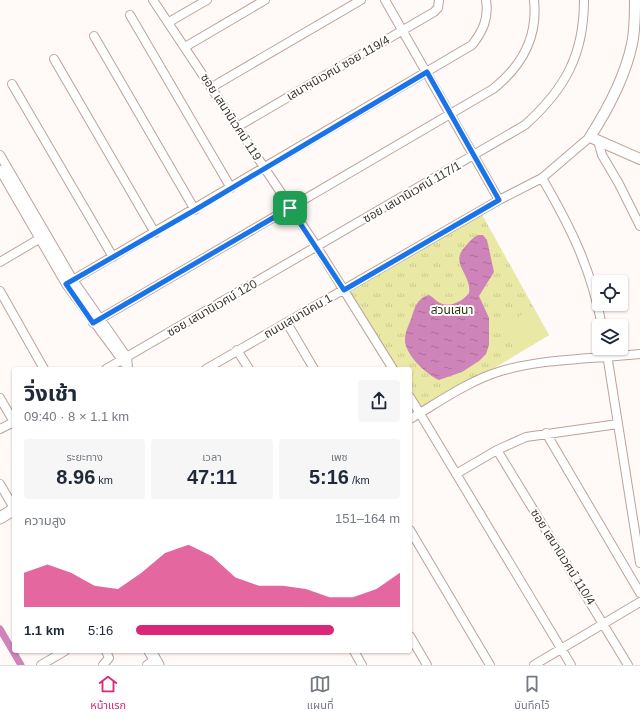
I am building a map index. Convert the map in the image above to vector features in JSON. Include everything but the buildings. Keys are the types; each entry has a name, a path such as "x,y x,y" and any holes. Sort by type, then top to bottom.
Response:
{"main road":[{"path":"0,518 12,510"}],"street":[{"name":"ซอย เสนานิเวศน์ 119","path":"154,0 317,247 392,367"},
{"path":"169,22 207,0"},
{"path":"185,47 265,0"},
{"path":"212,87 361,0"},
{"path":"385,0 499,200"},
{"path":"69,282 195,210 472,45 481,34 485,23 486,0"},
{"path":"96,321 493,89 507,78 525,54 532,38 535,23 534,0"},
{"name":"ซอย เสนานิเวศน์ 117/1","path":"317,247 525,125 546,106 559,89 569,72 580,45 584,0"},
{"name":"ถนนเสนานิคม 1","path":"209,367 499,200 542,178 594,139 636,40 635,0"},
{"name":"เสนาฯนิเวศน์ ซอย 119/4","path":"237,127 402,31 439,4"},
{"path":"130,15 231,188"},
{"path":"94,36 195,210"},
{"path":"54,59 155,233"},
{"path":"12,84 113,257"},
{"path":"594,139 640,159"},
{"path":"594,139 640,226"},
{"path":"0,155 43,237 69,282 128,367"},
{"path":"0,170 43,237"},
{"path":"542,178 568,223 593,285 600,319"},
{"path":"0,262 43,237"},
{"name":"ซอย เสนานิเวศน์ 120","path":"110,367 317,247"},
{"path":"0,291 43,367"},
{"path":"287,323 313,367"},
{"path":"238,350 248,367"},
{"path":"412,418 454,392 501,371 549,362 640,354"},
{"path":"607,355 640,563"},
{"path":"0,398 12,419"},
{"path":"412,400 571,665"},
{"path":"0,429 12,423"},
{"path":"456,474 497,450 526,437 618,424"},
{"path":"546,433 640,593"},
{"name":"ซอย เสนานิเวศน์ 110/4","path":"497,450 605,624 628,665"},
{"path":"0,484 12,505"},
{"path":"412,533 490,665"},
{"path":"534,665 640,602"},
{"path":"412,639 427,665"},
{"path":"41,665 61,653"},
{"path":"103,665 109,658 107,653"},
{"path":"355,653 362,665"}],"green space":[{"name":"สวนเสนา","path":"480,211 549,335 420,413 412,399 412,367 392,367 344,290"},
{"path":"533,308 549,335 518,353 502,327"}],"water":[{"path":"478,235 483,235 487,240 494,272 479,296 489,318 489,345 486,354 479,361 462,372 439,380 428,374 412,357 406,345 406,333 416,306 425,296 429,295 440,303 448,305 460,301 469,293 468,281 460,265 459,259 464,248"}],"waterway":[{"path":"0,629 12,650"},
{"path":"14,653 21,665"}],"route":[{"path":"427,72 499,200 344,290 290,208 93,323 66,284 195,210 427,72"}]}
